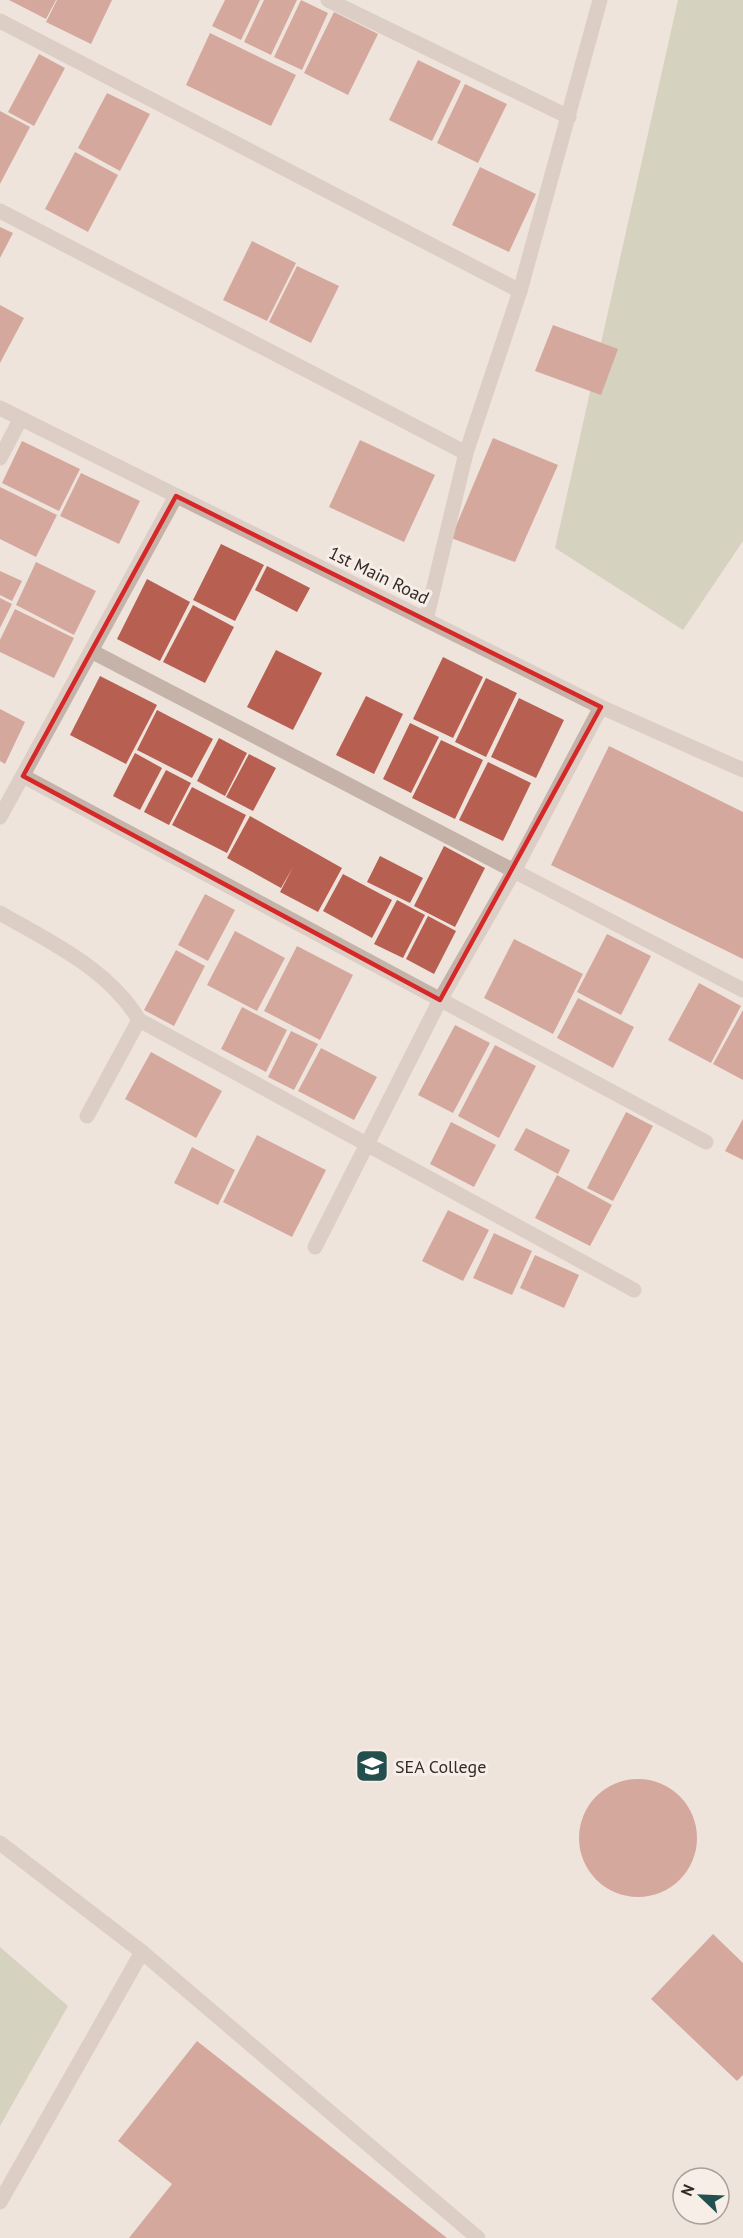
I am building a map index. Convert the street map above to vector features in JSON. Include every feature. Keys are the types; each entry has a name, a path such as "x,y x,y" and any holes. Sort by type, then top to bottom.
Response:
{"street":[{"path":"328,0 569,117"},
{"path":"426,620 466,453 520,291 600,0"},
{"path":"0,21 520,291"},
{"path":"0,212 466,453"},
{"name":"1st Main Road","path":"0,408 20,420 601,707 742,769"},
{"path":"0,458 20,420"},
{"path":"0,817 176,496"},
{"path":"91,651 743,990"},
{"path":"315,1247 369,1145 440,1000 514,871 601,707"},
{"path":"23,776 706,1142"},
{"path":"0,913 76,957 126,998 139,1020 634,1290"},
{"path":"87,1116 139,1020"},
{"path":"0,1843 142,1952 478,2238"},
{"path":"0,2202 142,1952"}],"highlighted area":[{"path":"176,496 601,707 440,1000 23,776"}],"green space":[{"path":"678,0 743,0 743,541 683,630 555,548"},
{"path":"0,1947 68,2006 0,2126"}],"building":[{"path":"9,0 56,0 46,19"},
{"path":"57,0 112,0 91,44 46,22"},
{"path":"225,0 260,0 241,40 212,26"},
{"path":"264,0 297,0 271,55 244,42"},
{"path":"301,0 328,13 302,70 274,57"},
{"path":"334,12 378,34 348,95 304,73"},
{"path":"210,33 296,75 271,126 186,85"},
{"path":"39,54 65,68 34,126 8,112"},
{"path":"418,60 461,81 432,141 389,120"},
{"path":"465,84 507,104 478,163 437,143"},
{"path":"107,93 150,114 120,171 78,148"},
{"path":"0,111 30,127 0,184"},
{"path":"75,152 118,175 88,232 45,209"},
{"path":"480,167 536,194 509,252 452,225"},
{"path":"0,227 13,233 0,258"},
{"path":"252,241 296,263 267,321 223,300"},
{"path":"297,266 339,286 311,343 269,322"},
{"path":"0,305 24,318 0,363"},
{"path":"553,325 618,349 601,395 535,371"},
{"path":"493,438 558,465 515,562 451,538"},
{"path":"360,440 435,475 404,542 329,507"},
{"path":"22,441 80,469 59,511 2,483"},
{"path":"81,473 140,501 119,544 60,516"},
{"path":"0,487 57,515 36,557 0,539"},
{"path":"221,544 264,565 235,621 193,600"},
{"path":"36,562 96,591 74,635 16,605"},
{"path":"267,566 310,588 297,612 255,590"},
{"path":"0,571 22,581 12,601 0,595"},
{"path":"147,579 190,602 160,661 117,639"},
{"path":"0,598 12,604 0,628"},
{"path":"193,605 234,627 205,683 163,662"},
{"path":"15,609 74,638 54,678 0,652 0,640"},
{"path":"276,650 322,673 293,730 247,707"},
{"path":"443,657 483,677 453,738 413,719"},
{"path":"100,676 157,705 126,764 70,735"},
{"path":"486,678 517,693 486,757 455,742"},
{"path":"366,696 403,714 374,774 336,755"},
{"path":"519,698 564,720 536,778 491,757"},
{"path":"0,709 25,722 5,764 0,761"},
{"path":"157,710 213,739 192,778 137,750"},
{"path":"410,723 439,737 411,793 383,779"},
{"path":"219,738 247,753 225,796 197,781"},
{"path":"441,740 483,760 455,819 412,798"},
{"path":"609,746 743,812 743,959 551,865"},
{"path":"135,753 162,768 140,810 113,796"},
{"path":"249,754 276,768 253,811 226,797"},
{"path":"488,762 531,783 503,841 459,820"},
{"path":"166,770 191,783 169,825 144,812"},
{"path":"192,787 246,815 227,853 172,825"},
{"path":"250,816 342,868 318,912 280,892 293,867 281,888 227,858"},
{"path":"444,846 485,868 455,927 414,906"},
{"path":"380,856 423,878 410,903 367,882"},
{"path":"343,874 392,900 372,938 323,911"},
{"path":"205,894 235,910 208,961 178,945"},
{"path":"397,900 425,915 403,958 374,944"},
{"path":"428,916 456,931 434,974 406,959"},
{"path":"235,931 285,958 257,1011 207,985"},
{"path":"607,934 651,956 621,1015 577,992"},
{"path":"514,939 583,974 553,1034 484,998"},
{"path":"297,946 353,975 320,1040 264,1011"},
{"path":"176,950 205,966 174,1026 144,1010"},
{"path":"699,983 741,1006 711,1063 668,1040"},
{"path":"578,998 634,1027 613,1068 557,1038"},
{"path":"242,1007 287,1030 266,1072 221,1049"},
{"path":"743,1010 743,1080 713,1064"},
{"path":"455,1025 490,1043 453,1113 418,1095"},
{"path":"291,1031 318,1044 294,1090 268,1077"},
{"path":"495,1045 536,1066 499,1138 458,1116"},
{"path":"321,1048 377,1077 354,1120 298,1091"},
{"path":"151,1052 222,1091 196,1138 125,1099"},
{"path":"626,1112 653,1126 613,1201 587,1188"},
{"path":"743,1119 743,1160 725,1151"},
{"path":"451,1122 496,1145 474,1187 430,1164"},
{"path":"526,1128 570,1150 558,1174 514,1150"},
{"path":"257,1135 326,1170 292,1237 223,1202"},
{"path":"192,1147 235,1170 218,1205 174,1183"},
{"path":"557,1175 612,1205 590,1246 535,1218"},
{"path":"448,1210 489,1230 463,1281 422,1261"},
{"path":"494,1233 532,1251 512,1295 473,1278"},
{"path":"535,1255 579,1275 564,1308 520,1288"},
{"path":"638,1779 661,1783 680,1796 693,1815 697,1838 693,1861 680,1880 661,1893 638,1897 615,1893 596,1880 583,1861 579,1838 583,1815 596,1796 615,1783"},
{"path":"713,1934 743,1963 743,2075 737,2081 651,1999"},
{"path":"197,2041 447,2238 129,2238 172,2184 118,2141"}],"place":[{"name":"SEA College","path":"372,1766"}]}
